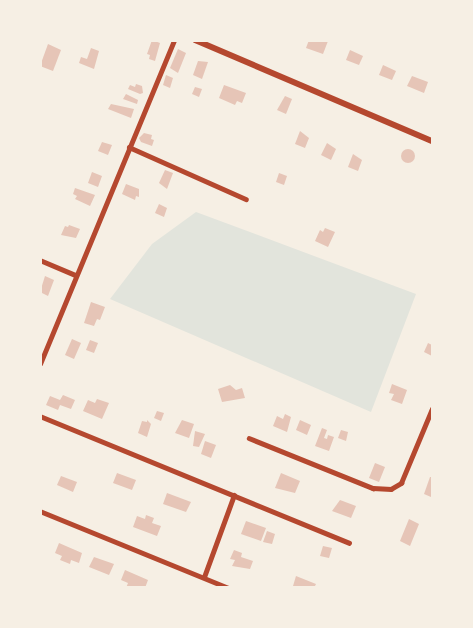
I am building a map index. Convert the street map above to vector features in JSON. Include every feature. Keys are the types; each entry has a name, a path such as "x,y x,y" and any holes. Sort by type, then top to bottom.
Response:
{"main road":[{"path":"195,40 432,141"}],"street":[{"path":"40,364 174,40"},
{"path":"129,147 246,199"},
{"path":"40,260 76,275"},
{"path":"249,438 373,488 391,489 400,483 432,409"},
{"path":"40,416 349,543"},
{"path":"204,577 234,495"},
{"path":"40,511 229,588"}],"shaded area":[{"path":"196,212 416,294 371,412 110,299 152,244"}],"building":[{"path":"152,40 160,43 155,61 149,59 150,55 147,54"},
{"path":"309,40 328,41 323,54 306,48"},
{"path":"48,44 61,50 53,71 40,66"},
{"path":"91,48 99,51 94,69 79,63 81,57 87,59"},
{"path":"178,49 186,53 178,73 170,68"},
{"path":"350,50 363,56 359,65 346,60"},
{"path":"198,61 208,62 202,79 193,75"},
{"path":"383,65 396,71 392,80 379,75"},
{"path":"166,75 173,78 170,88 163,85"},
{"path":"412,76 428,82 424,93 407,86"},
{"path":"136,84 142,86 143,93 128,89 130,85 135,87"},
{"path":"224,85 246,93 242,103 237,101 235,105 219,98"},
{"path":"195,87 202,89 199,97 192,94"},
{"path":"126,94 138,100 137,104 123,99"},
{"path":"285,96 292,99 286,114 277,110"},
{"path":"111,104 134,109 131,118 108,109"},
{"path":"300,131 309,138 305,148 295,144"},
{"path":"144,133 152,135 151,139 154,140 152,146 141,142 139,138"},
{"path":"102,142 112,145 108,155 98,151"},
{"path":"327,143 336,149 331,160 321,155"},
{"path":"405,149 411,149 415,156 411,163 405,163 401,159 401,153"},
{"path":"353,154 362,160 358,171 348,167"},
{"path":"165,170 173,173 167,189 159,183"},
{"path":"92,172 102,176 98,187 88,183"},
{"path":"279,173 287,176 284,185 276,182"},
{"path":"126,184 139,189 139,197 136,196 135,200 122,194"},
{"path":"75,188 95,195 90,206 75,199 77,196 73,194"},
{"path":"159,204 167,208 164,217 155,213"},
{"path":"65,226 80,229 76,238 61,235"},
{"path":"325,228 335,232 328,247 315,241 320,230 323,232"},
{"path":"45,276 54,280 48,296 40,292"},
{"path":"91,302 105,307 100,320 97,319 94,326 84,323"},
{"path":"72,339 81,343 74,359 65,355"},
{"path":"90,340 98,343 94,353 86,350"},
{"path":"428,343 432,345 432,356 424,352"},
{"path":"392,384 407,390 402,404 391,400 394,394 389,393"},
{"path":"230,385 236,390 242,388 245,398 222,402 218,389"},
{"path":"63,395 75,400 71,409 60,405 58,410 46,405 50,396 60,400"},
{"path":"97,399 109,403 102,419 83,411 88,400 95,403"},
{"path":"157,411 164,413 161,421 154,418"},
{"path":"285,414 291,417 287,432 273,426 277,416 283,419"},
{"path":"147,420 151,424 147,437 138,433 142,421 147,422"},
{"path":"182,420 194,424 189,438 175,433"},
{"path":"300,420 311,425 307,435 296,430"},
{"path":"322,428 327,430 324,438 327,439 328,435 334,437 329,451 315,446"},
{"path":"341,430 348,432 346,441 338,438"},
{"path":"195,431 205,434 199,447 193,446"},
{"path":"205,441 216,445 211,458 201,454"},
{"path":"375,463 385,467 379,482 369,478"},
{"path":"117,473 136,480 132,490 113,483"},
{"path":"281,473 300,481 295,493 275,488"},
{"path":"61,476 77,482 73,492 57,485"},
{"path":"430,477 432,477 431,497 424,494"},
{"path":"167,493 191,502 186,512 163,504"},
{"path":"340,500 356,506 351,518 332,511"},
{"path":"146,515 154,518 152,523 161,526 157,536 133,527 137,516 145,519"},
{"path":"409,519 419,524 410,546 400,541"},
{"path":"246,521 266,528 261,541 241,534"},
{"path":"267,531 275,534 272,544 263,542"},
{"path":"59,543 82,553 79,563 71,560 70,564 60,560 62,556 55,553"},
{"path":"323,546 332,548 329,558 320,556"},
{"path":"234,550 242,553 241,557 253,561 250,569 232,566 235,560 230,559"},
{"path":"94,557 114,564 109,575 89,567"},
{"path":"125,570 148,580 145,588 126,588 128,583 121,580"},
{"path":"296,576 316,584 314,588 293,586"}]}
